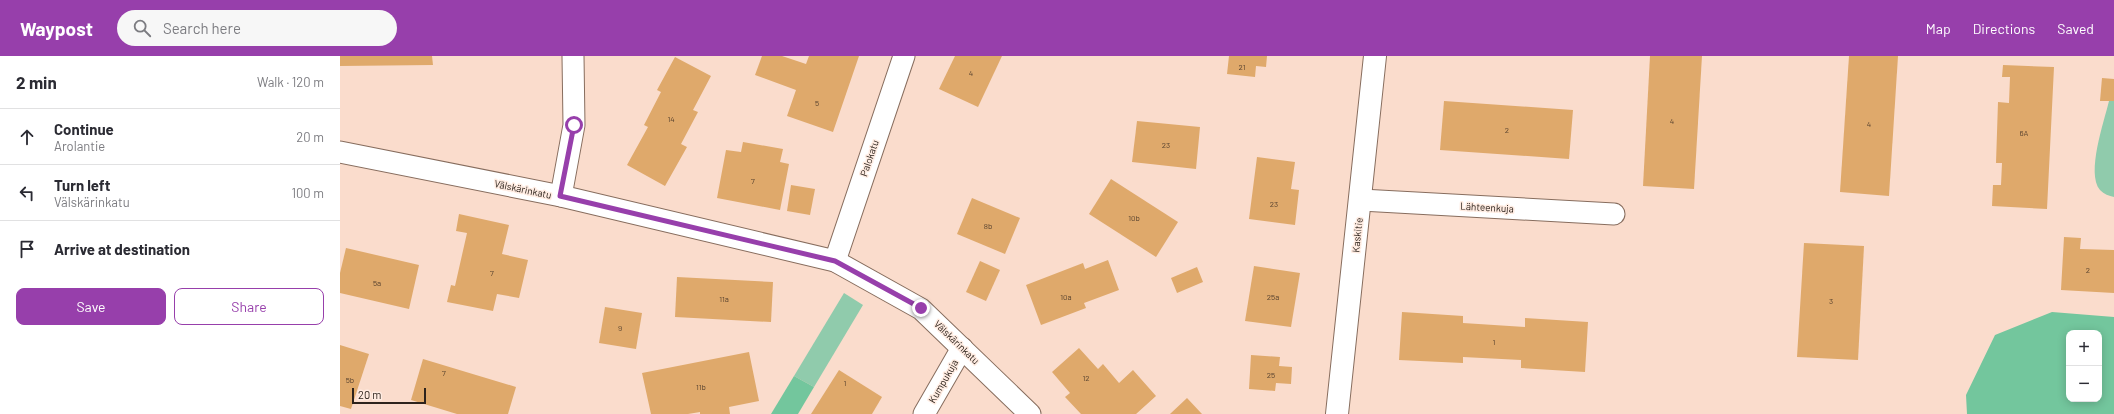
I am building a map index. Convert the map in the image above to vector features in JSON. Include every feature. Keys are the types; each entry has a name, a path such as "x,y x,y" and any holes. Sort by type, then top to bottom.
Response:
{"street":[{"path":"560,196 574,125 573,56"},
{"name":"Palokatu","path":"835,261 904,56"},
{"name":"Kaskitie","path":"1337,414 1361,200 1375,56"},
{"name":"Välskärinkatu","path":"340,152 560,196 835,261 921,308 1030,414"},
{"name":"Lähteenkuja","path":"1361,200 1614,214"},
{"name":"Kumpukuja","path":"924,414 962,348"}],"green space":[{"path":"2109,101 2114,101 2114,197 2103,193 2100,190 2096,182 2095,172 2097,147"},
{"path":"844,293 863,305 814,387 794,376"},
{"path":"2052,312 2114,317 2114,414 1967,414 1966,395 1995,335"},
{"path":"794,376 814,387 798,414 771,414"}],"building":[{"path":"340,56 432,56 433,65 340,66"},
{"path":"762,56 782,56 806,64 809,56 859,56 833,132 787,116 796,90 755,75"},
{"path":"955,56 1002,56 978,107 939,89"},
{"path":"1229,56 1267,56 1266,67 1256,66 1255,77 1227,74"},
{"path":"1650,56 1702,56 1694,189 1643,186"},
{"path":"1849,56 1898,56 1889,196 1840,192"},
{"path":"675,57 711,76 693,110 698,112 681,144 687,147 665,186 627,165 648,127 644,125 661,92 657,90"},
{"path":"2003,65 2054,67 2047,209 1992,206 1993,185 2001,185 2002,163 1996,163 1998,102 2009,103 2010,77 2002,77"},
{"path":"2102,78 2114,79 2114,101 2100,101"},
{"path":"1444,101 1573,110 1569,159 1440,150"},
{"path":"1137,121 1200,127 1196,169 1132,162"},
{"path":"743,142 783,149 780,162 789,164 780,210 717,198 726,150 741,152"},
{"path":"1257,157 1295,162 1291,189 1299,190 1295,225 1249,219"},
{"path":"1111,179 1178,222 1156,257 1089,214"},
{"path":"791,185 815,189 810,215 787,211"},
{"path":"972,198 1020,218 1005,254 957,234"},
{"path":"459,214 509,225 502,254 528,260 519,298 497,294 493,311 447,302 451,285 455,286 467,233 456,231"},
{"path":"2064,237 2081,238 2080,249 2114,250 2114,293 2061,290"},
{"path":"1804,243 1864,246 1858,360 1797,357"},
{"path":"346,248 419,265 409,309 340,293 340,273"},
{"path":"1108,260 1119,290 1084,303 1086,308 1041,325 1026,285 1083,263 1085,269"},
{"path":"980,261 1000,270 986,301 966,292"},
{"path":"1254,266 1300,273 1291,327 1245,321"},
{"path":"1197,267 1203,282 1177,293 1171,278"},
{"path":"677,277 773,282 771,322 675,317"},
{"path":"605,307 642,313 636,349 599,343"},
{"path":"1402,312 1463,316 1463,323 1525,327 1525,318 1588,322 1585,372 1521,368 1521,360 1463,357 1463,363 1399,360"},
{"path":"340,345 369,354 351,409 340,406"},
{"path":"1079,348 1098,369 1103,364 1119,383 1133,370 1156,396 1136,414 1081,414 1065,397 1070,393 1052,372"},
{"path":"749,352 759,401 729,407 730,414 700,414 700,412 688,414 651,414 642,373"},
{"path":"1251,355 1280,357 1279,366 1292,367 1291,384 1276,383 1275,391 1249,389"},
{"path":"423,359 516,387 508,414 457,414 411,400"},
{"path":"839,370 882,397 872,414 811,414"},
{"path":"1187,398 1202,414 1170,414"}],"route":[{"path":"574,125 560,196 835,261 921,308"}]}
